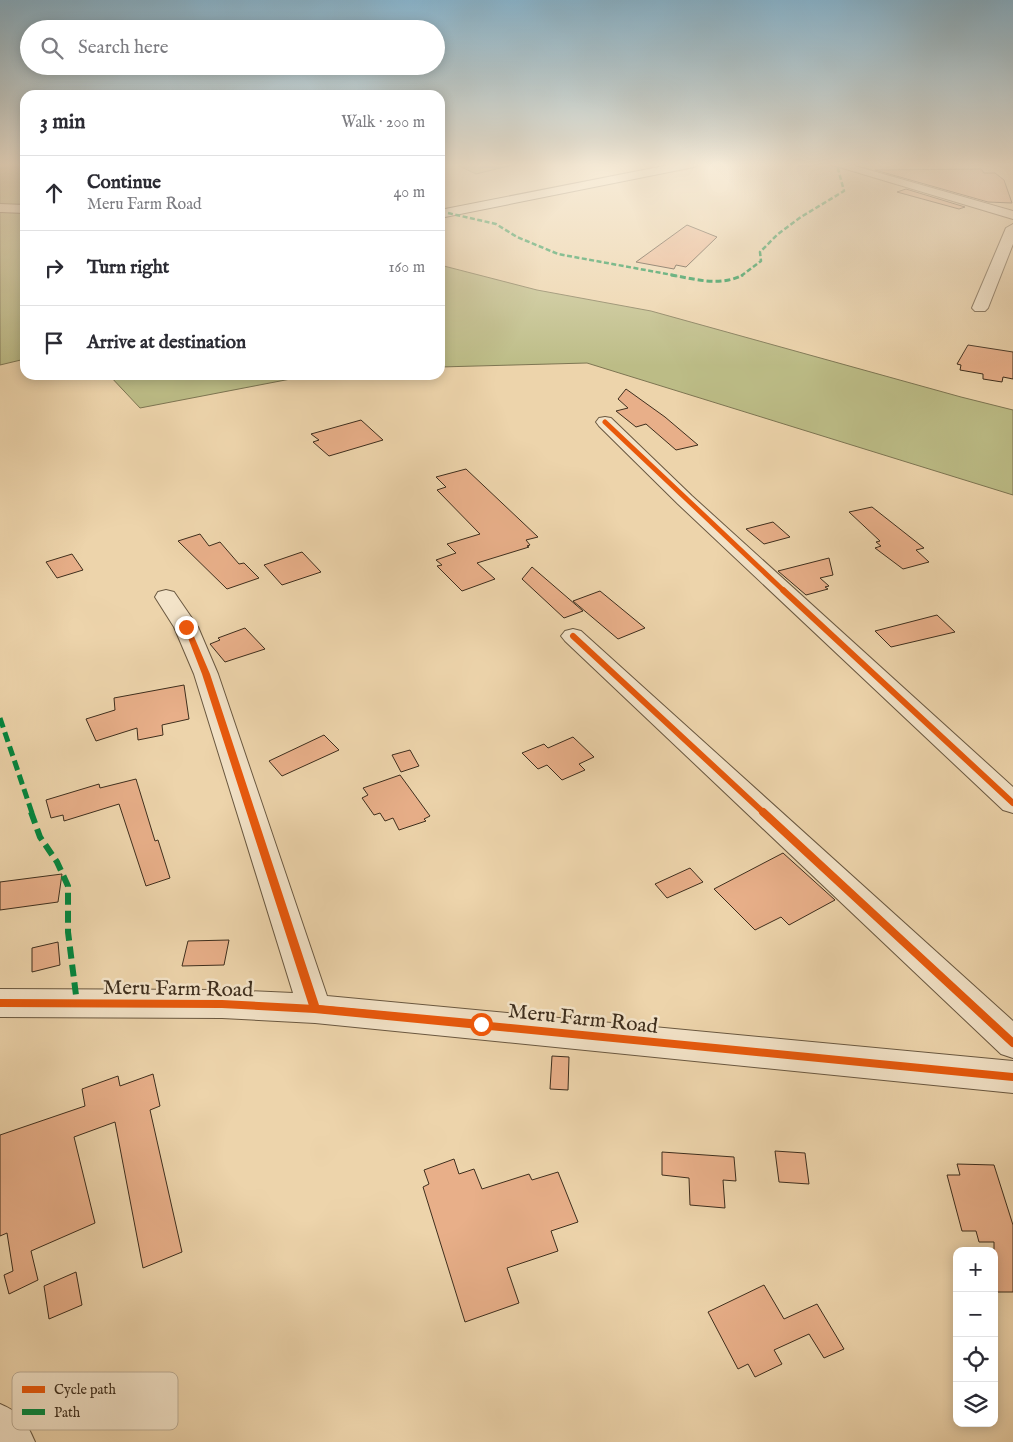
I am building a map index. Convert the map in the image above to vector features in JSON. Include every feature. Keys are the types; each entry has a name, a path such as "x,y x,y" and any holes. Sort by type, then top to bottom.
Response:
{"street":[{"path":"980,308 1012,231"},
{"path":"605,422 685,500 1013,803"},
{"path":"166,597 186,627 206,674 315,1009"},
{"path":"573,636 1013,1043"},
{"name":"Meru Farm Road","path":"0,1003 222,1004 315,1009 1013,1077"},
{"path":"0,1428 12,1442"}],"green space":[{"path":"0,231 20,231 20,360 0,365"},
{"path":"445,266 537,290 651,311 1013,410 1013,495 587,363 445,367"},
{"path":"114,380 285,380 140,408"}],"building":[{"path":"678,231 703,231 717,237 686,267 676,265 674,269 636,262"},
{"path":"968,345 1013,352 1013,379 1003,377 1002,382 983,379 983,374 960,370 961,365 957,364"},
{"path":"626,389 665,417 698,445 676,450 646,424 636,427 616,411 628,408 618,399"},
{"path":"361,420 383,440 329,456 313,442 319,440 311,434"},
{"path":"466,469 538,537 526,540 530,545 527,546 529,547 477,563 495,579 462,591 437,566 442,565 436,560 456,553 447,544 480,534 437,490 446,487 436,477"},
{"path":"872,507 924,548 916,550 929,562 903,569 875,548 881,546 876,542 880,541 849,512"},
{"path":"773,522 790,537 764,544 746,529"},
{"path":"200,534 209,546 220,542 239,564 244,563 259,578 227,589 178,541"},
{"path":"302,552 321,572 282,585 264,565"},
{"path":"72,554 83,570 57,578 46,562"},
{"path":"829,558 833,575 820,578 829,586 825,587 828,589 806,595 778,571"},
{"path":"532,567 583,611 564,618 522,579"},
{"path":"600,591 645,628 618,639 573,601"},
{"path":"937,615 955,632 891,647 875,631"},
{"path":"245,628 265,649 225,662 210,644 220,640 218,638"},
{"path":"184,685 189,719 162,725 163,735 138,740 137,728 96,741 86,719 115,710 114,698"},
{"path":"324,735 339,750 282,776 269,761"},
{"path":"573,737 594,757 579,764 585,770 562,780 547,765 538,769 522,753 544,744 548,748"},
{"path":"410,750 419,766 401,772 392,755"},
{"path":"400,775 430,816 424,819 426,821 399,830 393,818 385,821 380,813 374,815 362,798 368,795 363,788"},
{"path":"136,779 155,841 158,840 170,878 146,886 119,804 64,821 63,815 51,818 46,800 99,784 100,788"},
{"path":"783,853 835,900 789,925 781,917 755,930 714,889"},
{"path":"690,868 703,882 667,898 655,884"},
{"path":"62,874 58,902 0,910 0,882"},
{"path":"229,940 224,965 182,966 188,941"},
{"path":"58,942 60,965 32,972 32,948"},
{"path":"552,1056 569,1057 568,1090 550,1089"},
{"path":"153,1074 160,1106 150,1110 182,1252 143,1268 115,1122 74,1137 95,1223 31,1251 38,1280 9,1294 4,1275 13,1271 7,1233 0,1236 0,1135 85,1106 82,1089 118,1076 120,1086"},
{"path":"775,1151 805,1153 809,1184 779,1182"},
{"path":"662,1152 734,1157 736,1181 723,1180 725,1208 690,1205 689,1178 662,1175"},
{"path":"454,1159 459,1174 474,1169 482,1189 529,1174 532,1180 558,1172 578,1222 551,1231 558,1251 507,1268 519,1303 465,1322 423,1187 429,1184 424,1170"},
{"path":"957,1164 994,1165 1013,1225 1013,1292 998,1292 998,1247 994,1247 994,1242 979,1242 976,1231 962,1231 947,1175 960,1175"},
{"path":"76,1272 82,1305 49,1319 44,1286"},
{"path":"764,1285 784,1319 817,1304 844,1349 824,1358 809,1334 774,1350 782,1364 755,1377 748,1364 738,1369 708,1312"}],"marked path":[{"path":"508,231 558,254 711,282 732,279 750,270 761,261 760,252 782,231"},
{"path":"0,718 40,837 57,862 68,886 68,932 77,1003"}],"cycle path":[{"path":"605,422 685,500 1013,803"},
{"path":"573,636 1013,1043"},
{"path":"0,1003 222,1004 315,1009 1013,1077"}],"route":[{"path":"186,627 206,674 315,1009 481,1024"}]}
